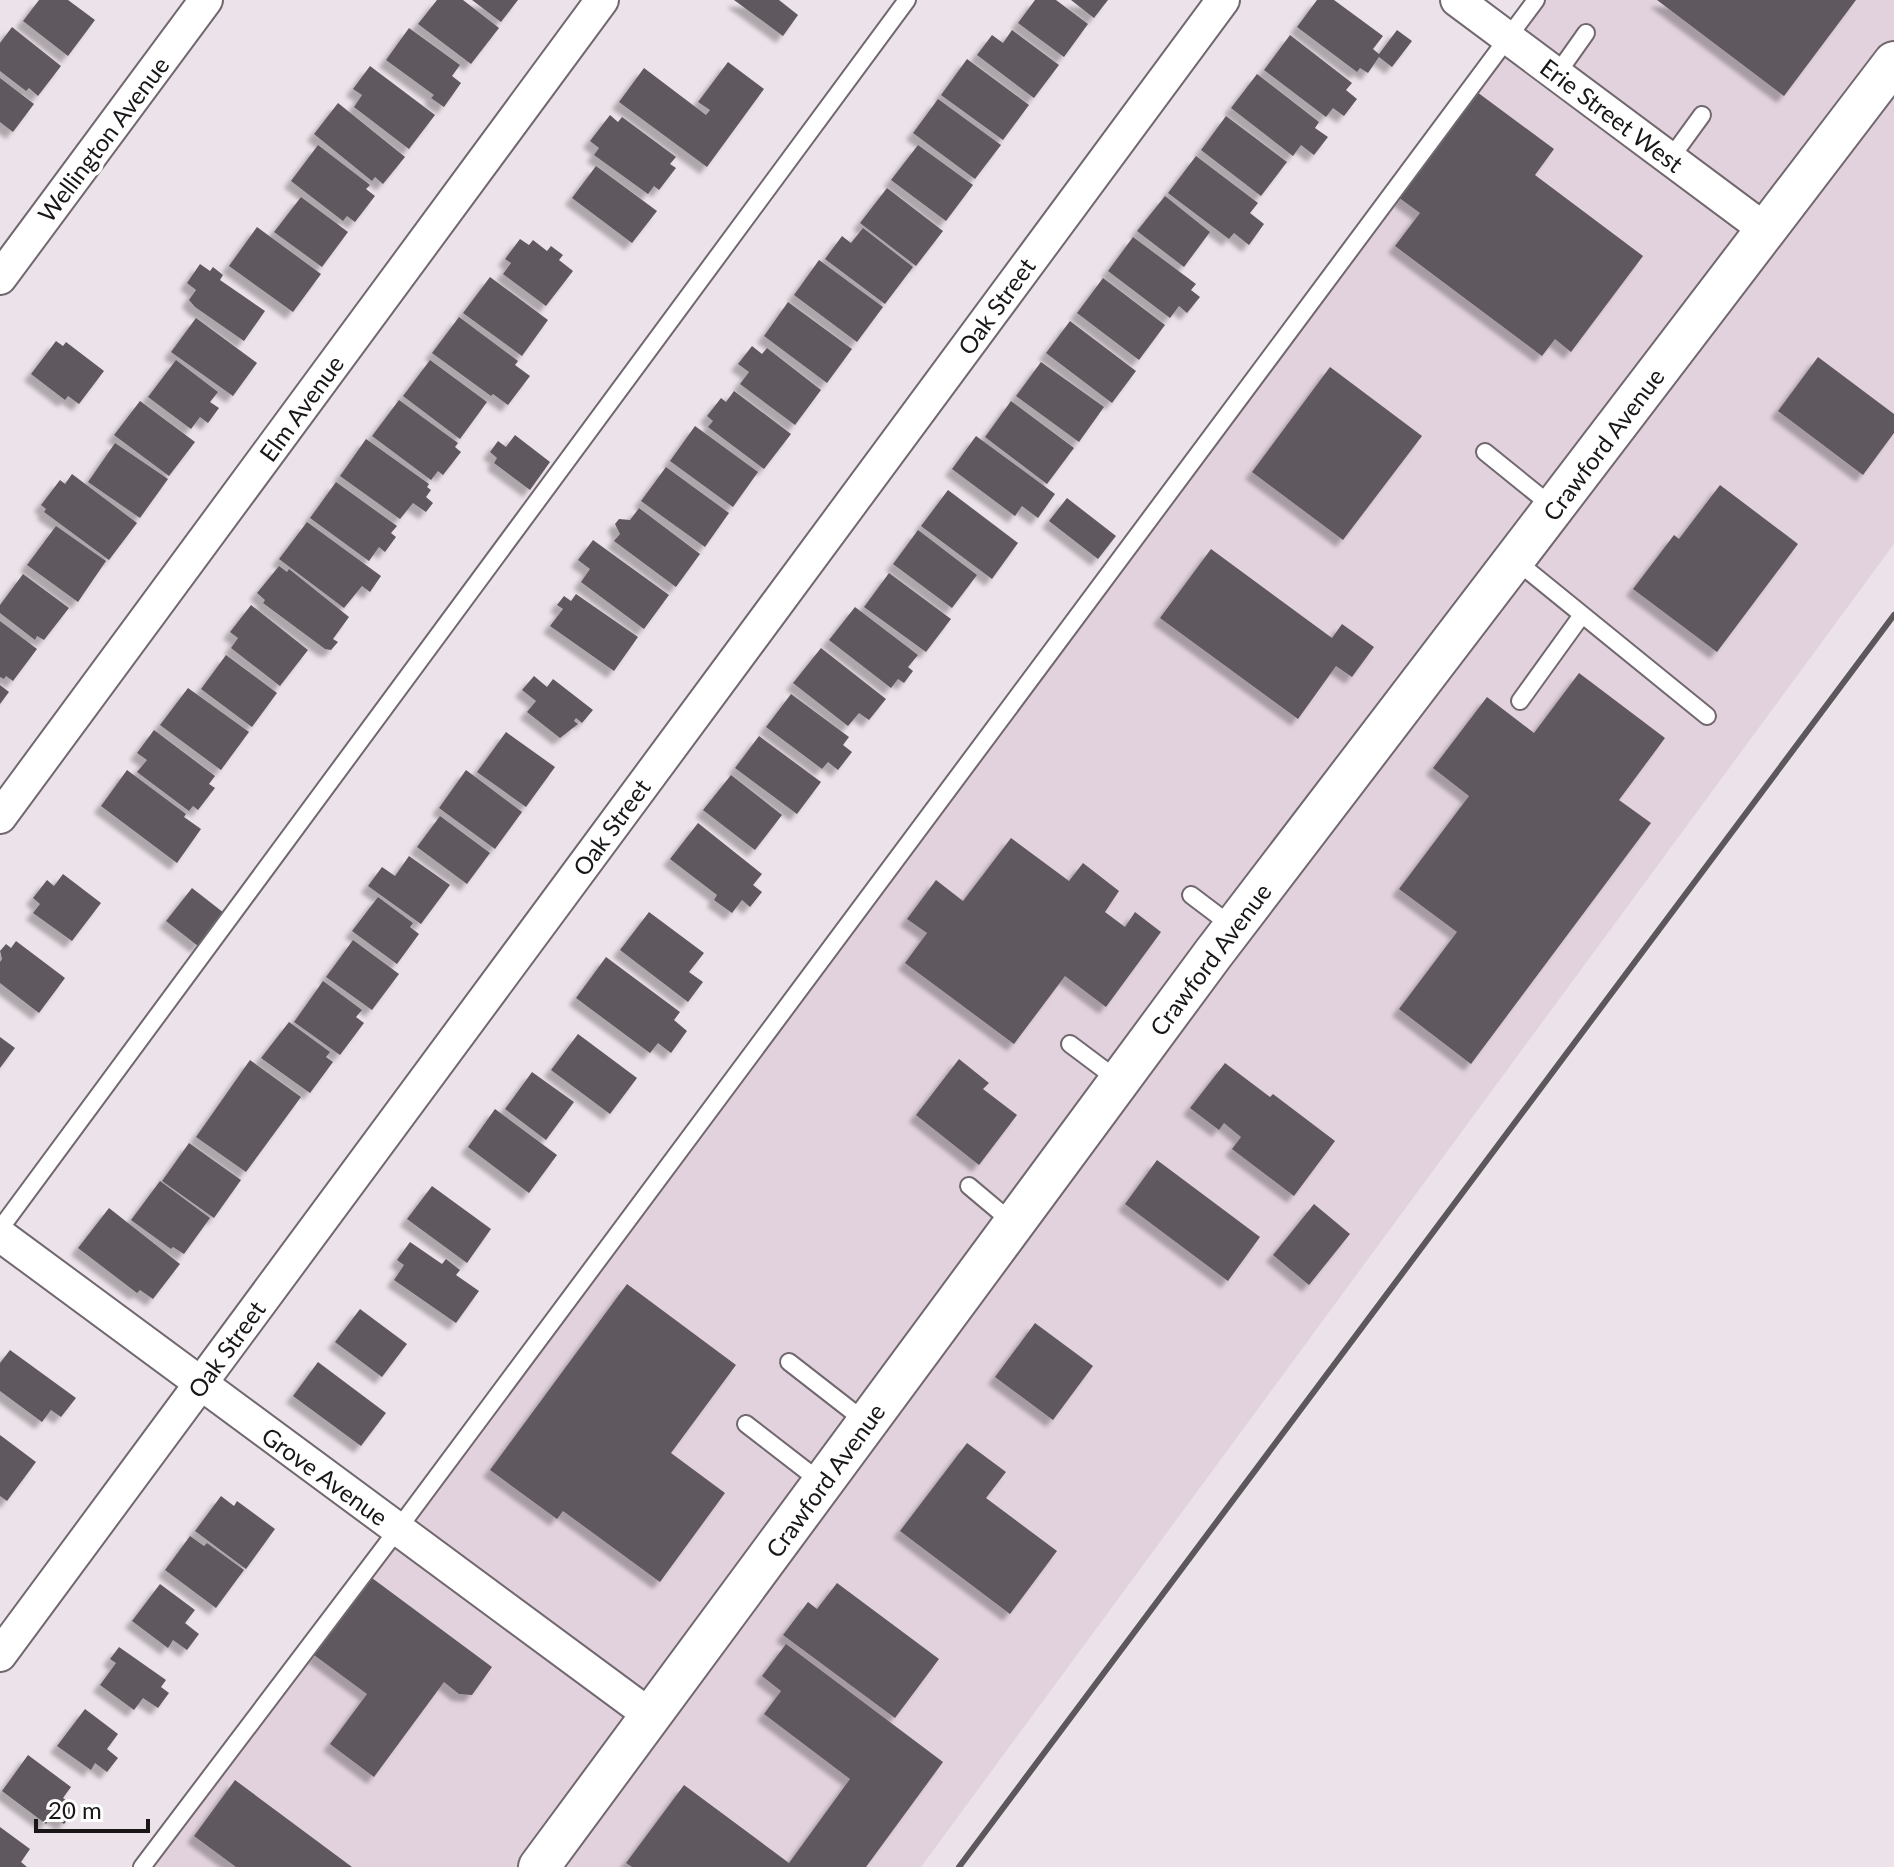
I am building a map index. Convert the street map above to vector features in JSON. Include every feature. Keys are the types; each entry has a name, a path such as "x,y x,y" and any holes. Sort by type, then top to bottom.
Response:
{"street":[{"name":"Wellington Avenue","path":"0,278 206,0"},
{"name":"Elm Avenue","path":"0,817 602,0"},
{"name":"Oak Street","path":"0,1655 1223,0"},
{"name":"Erie Street West","path":"1457,0 1767,231"},
{"name":"Crawford Avenue","path":"539,1867 1234,927 1894,62"},
{"name":"Grove Avenue","path":"0,1232 651,1716"}],"lane":[{"path":"0,1232 907,0"},
{"path":"142,1867 398,1529 1536,0"},
{"path":"1557,74 1586,33"},
{"path":"1670,159 1702,115"},
{"path":"1485,452 1554,508"},
{"path":"1515,560 1707,716"},
{"path":"1520,701 1582,615"},
{"path":"1191,895 1234,927"},
{"path":"1070,1044 1119,1081"},
{"path":"969,1186 1014,1224"},
{"path":"789,1362 867,1423"},
{"path":"746,1424 823,1483"}],"shaded area":[{"path":"1534,0 1894,0 1894,544 921,1867 150,1867"}],"building":[{"path":"39,0 68,0 95,20 68,56 23,21"},
{"path":"437,0 463,0 499,28 471,64 418,24"},
{"path":"472,0 518,0 501,22"},
{"path":"734,0 779,0 798,15 783,36"},
{"path":"1035,0 1056,0 1088,24 1064,57 1018,23"},
{"path":"1071,0 1108,0 1094,18"},
{"path":"1317,0 1334,0 1383,36 1373,49 1379,54 1397,30 1412,41 1392,67 1379,57 1368,73 1360,68 1357,72 1297,27"},
{"path":"1657,0 1856,0 1784,96"},
{"path":"12,27 61,66 38,96 29,88 26,91 0,71 0,43"},
{"path":"409,28 460,65 452,76 461,83 444,107 431,98 434,95 386,60"},
{"path":"1012,30 1059,65 1034,98 977,55 992,35 1003,43"},
{"path":"1290,35 1352,83 1346,90 1357,99 1344,116 1333,108 1326,117 1264,70"},
{"path":"967,59 1029,105 1003,140 941,95"},
{"path":"728,62 764,89 707,167 619,102 644,68 706,115 710,110 698,102"},
{"path":"370,66 435,115 409,149 354,107 362,95 353,89"},
{"path":"1257,74 1319,122 1315,128 1328,137 1314,155 1301,145 1293,156 1231,108"},
{"path":"0,78 34,104 13,132 0,122"},
{"path":"1477,92 1554,149 1535,175 1643,256 1571,352 1555,339 1542,356 1395,246 1420,213 1398,197"},
{"path":"938,99 1001,145 975,179 913,133"},
{"path":"338,103 405,157 383,184 375,177 372,181 314,134"},
{"path":"610,115 618,122 622,117 676,157 670,164 676,168 659,190 654,186 648,194 594,155 599,148 590,141"},
{"path":"1226,116 1287,162 1261,196 1201,150"},
{"path":"318,145 370,185 366,189 375,196 355,222 347,216 343,221 291,181"},
{"path":"918,145 973,185 946,221 891,180"},
{"path":"1196,156 1258,203 1250,213 1264,224 1249,245 1234,233 1229,239 1168,193"},
{"path":"596,166 657,211 632,243 572,198"},
{"path":"887,188 943,231 916,266 860,223"},
{"path":"1165,196 1210,232 1184,267 1137,231"},
{"path":"301,197 348,232 322,267 274,232"},
{"path":"257,227 321,274 293,312 229,266"},
{"path":"863,228 913,267 885,304 825,259 842,236 851,243"},
{"path":"1133,237 1196,284 1191,290 1200,297 1187,313 1179,306 1170,318 1108,271"},
{"path":"520,239 529,245 533,240 547,251 551,246 563,255 559,260 573,271 546,306 503,274 511,263 505,259"},
{"path":"819,260 883,307 857,342 794,295"},
{"path":"200,264 210,271 213,267 223,275 220,280 265,311 244,341 189,300 196,290 187,283"},
{"path":"490,277 548,320 522,356 463,313"},
{"path":"1103,278 1165,325 1139,360 1077,313"},
{"path":"788,302 852,349 827,383 764,336"},
{"path":"459,317 518,361 515,365 530,376 508,405 432,353"},
{"path":"196,318 257,363 233,396 171,352"},
{"path":"1070,321 1136,371 1112,403 1046,353"},
{"path":"56,341 63,346 66,342 104,371 79,404 68,396 65,400 31,374"},
{"path":"752,346 762,354 767,348 821,390 795,425 740,384 749,372 738,364"},
{"path":"1818,357 1894,414 1894,433 1863,475 1778,411"},
{"path":"176,360 218,392 210,402 219,408 208,423 200,417 191,429 148,397"},
{"path":"430,360 487,402 460,439 403,396"},
{"path":"1041,362 1104,407 1079,442 1016,396"},
{"path":"1330,367 1422,436 1343,540 1252,472"},
{"path":"734,391 791,434 764,469 708,427 713,421 707,416 721,398 726,402"},
{"path":"399,400 458,443 455,447 461,452 443,475 438,471 431,480 372,436"},
{"path":"140,401 195,442 169,476 114,435"},
{"path":"1011,401 1074,448 1047,484 985,437"},
{"path":"695,426 758,472 733,507 670,461"},
{"path":"515,435 550,462 530,490 494,463 497,458 490,452 498,441 506,447"},
{"path":"976,436 1055,494 1038,518 1022,506 1015,516 952,469"},
{"path":"366,439 429,484 427,487 431,490 426,497 433,503 426,512 413,503 400,519 340,476"},
{"path":"115,443 168,479 140,518 88,482"},
{"path":"666,467 729,513 705,547 641,501"},
{"path":"72,474 137,523 109,560 44,512 46,509 41,505 60,480 65,484"},
{"path":"336,482 397,526 391,533 396,537 385,552 379,547 369,561 310,518"},
{"path":"1720,485 1798,544 1717,652 1633,589 1674,535 1679,539"},
{"path":"948,490 1018,543 992,579 921,526"},
{"path":"1067,498 1116,536 1098,559 1049,521"},
{"path":"639,508 700,554 676,587 614,541 620,534 615,524 619,519 630,520"},
{"path":"307,522 381,576 370,592 362,586 344,608 279,559"},
{"path":"56,526 106,561 78,602 27,565"},
{"path":"918,530 977,575 952,608 893,564"},
{"path":"593,540 669,595 644,629 581,582 590,569 578,560"},
{"path":"1211,549 1332,638 1342,624 1374,647 1352,677 1336,666 1298,719 1160,618"},
{"path":"279,566 287,572 289,569 349,617 333,639 338,642 331,650 325,649 263,603 265,600 257,593"},
{"path":"889,573 951,619 926,652 864,607"},
{"path":"23,574 69,608 44,640 37,636 35,640 0,613 0,605"},
{"path":"576,594 638,637 614,671 550,626 563,609 557,605 564,596 571,601"},
{"path":"251,605 308,650 280,686 231,648 238,638 230,632"},
{"path":"855,607 918,655 908,667 913,671 904,683 898,679 891,688 829,640"},
{"path":"0,621 37,649 13,681 6,676 4,679 0,677"},
{"path":"821,648 886,699 869,720 859,713 848,726 793,683"},
{"path":"226,655 277,693 252,727 201,689"},
{"path":"1579,673 1665,738 1619,800 1651,823 1471,1064 1399,1009 1457,932 1399,889 1469,796 1433,768 1487,697 1534,733"},
{"path":"534,676 547,687 553,679 593,710 582,723 576,718 574,721 578,724 560,738 527,712 536,701 522,690"},
{"path":"0,685 9,692 0,704"},
{"path":"188,688 249,732 221,770 160,725"},
{"path":"791,694 849,737 843,745 852,752 838,770 828,762 822,769 766,727"},
{"path":"154,730 215,776 209,784 215,788 198,810 193,806 189,811 137,772 147,760 137,753"},
{"path":"506,732 555,767 526,807 477,772"},
{"path":"759,736 821,782 797,814 735,768"},
{"path":"127,770 201,829 177,863 101,806"},
{"path":"466,770 522,812 495,849 439,808"},
{"path":"731,775 782,815 755,850 703,810"},
{"path":"440,816 490,853 467,884 417,847"},
{"path":"698,823 762,874 753,885 762,892 750,907 742,900 732,913 714,900 717,895 670,859"},
{"path":"1011,838 1069,881 1083,863 1119,891 1105,912 1125,927 1135,912 1161,932 1106,1007 1065,976 1014,1044 905,963 927,933 907,919 936,880 963,901"},
{"path":"409,856 450,885 421,924 368,886 382,867 395,876"},
{"path":"63,874 101,903 72,941 33,913 40,904 33,898 47,880 54,886"},
{"path":"192,888 224,913 198,946 166,921"},
{"path":"378,897 413,923 410,927 419,934 397,964 352,931"},
{"path":"649,912 704,953 689,972 703,982 688,1002 620,950"},
{"path":"353,940 399,974 372,1010 326,977"},
{"path":"16,941 65,978 39,1013 0,983 0,951 6,944 11,948"},
{"path":"606,957 680,1012 674,1020 687,1031 671,1053 658,1043 650,1053 576,998"},
{"path":"323,981 362,1010 356,1017 364,1023 340,1055 294,1022"},
{"path":"289,1022 330,1052 326,1057 333,1062 310,1093 261,1058"},
{"path":"578,1034 637,1078 610,1114 551,1070"},
{"path":"0,1037 15,1048 0,1068"},
{"path":"959,1059 989,1083 983,1089 1017,1115 979,1165 916,1115"},
{"path":"250,1060 301,1097 246,1172 196,1137"},
{"path":"1225,1063 1270,1097 1273,1094 1335,1141 1294,1196 1232,1149 1241,1137 1224,1123 1219,1130 1190,1108"},
{"path":"532,1072 574,1102 546,1140 505,1109"},
{"path":"495,1109 557,1155 529,1193 468,1147"},
{"path":"189,1143 241,1180 214,1218 162,1181"},
{"path":"1157,1160 1260,1237 1228,1281 1125,1204"},
{"path":"160,1181 210,1218 184,1254 173,1247 171,1249 131,1220"},
{"path":"432,1186 491,1229 467,1263 407,1219"},
{"path":"1314,1204 1350,1234 1309,1285 1273,1255"},
{"path":"109,1208 180,1264 153,1299 140,1290 137,1293 78,1248"},
{"path":"410,1242 442,1264 446,1259 460,1270 456,1275 479,1291 456,1323 394,1280 404,1265 397,1260"},
{"path":"627,1284 736,1365 671,1453 725,1493 660,1582 563,1511 557,1519 490,1470"},
{"path":"360,1309 407,1344 382,1377 335,1342"},
{"path":"1035,1323 1093,1366 1053,1420 995,1377"},
{"path":"10,1350 76,1398 61,1417 51,1410 42,1422 0,1391 0,1363"},
{"path":"318,1362 386,1413 361,1446 293,1396"},
{"path":"0,1435 36,1462 7,1501 0,1496"},
{"path":"967,1443 1006,1472 986,1498 1057,1551 1010,1614 900,1531"},
{"path":"221,1496 234,1506 237,1501 275,1529 246,1569 195,1531"},
{"path":"190,1536 204,1546 207,1543 244,1570 216,1608 165,1570"},
{"path":"372,1578 492,1667 472,1695 459,1694 444,1682 374,1777 330,1744 367,1694 314,1655"},
{"path":"837,1583 939,1659 895,1718 783,1635 808,1602 817,1609"},
{"path":"160,1584 195,1610 185,1623 199,1634 187,1650 173,1640 168,1648 132,1621"},
{"path":"786,1644 943,1762 866,1867 632,1867 626,1863 684,1785 789,1863 850,1779 764,1714 781,1691 762,1676"},
{"path":"119,1647 166,1680 161,1687 169,1693 158,1708 143,1698 134,1710 100,1685 116,1663 110,1659"},
{"path":"85,1709 118,1734 107,1749 118,1758 107,1772 95,1763 91,1770 57,1746"},
{"path":"28,1755 71,1787 63,1798 77,1808 64,1824 52,1816 46,1824 2,1791"},
{"path":"235,1780 352,1867 236,1867 194,1836"},
{"path":"0,1827 30,1849 21,1862 27,1867 0,1867"}],"railway":[{"path":"959,1867 1894,615"}]}
